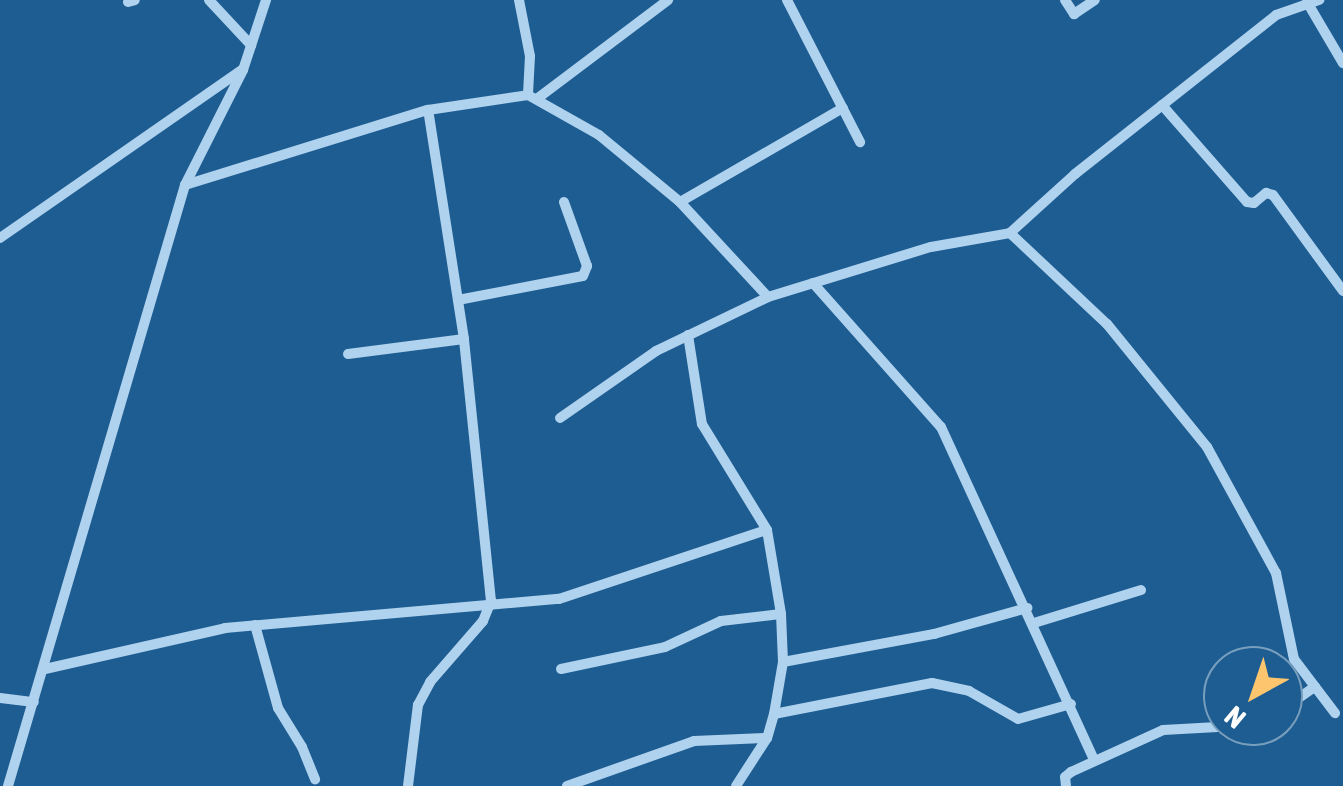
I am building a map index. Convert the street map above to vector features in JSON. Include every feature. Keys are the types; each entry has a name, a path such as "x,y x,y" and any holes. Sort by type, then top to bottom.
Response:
{"street":[{"path":"208,0 251,45"},
{"path":"8,786 185,184 243,70 266,0"},
{"path":"520,0 533,96"},
{"path":"185,184 428,110 533,96 668,0"},
{"path":"787,0 860,142"},
{"path":"1066,0 1074,14 1095,0"},
{"path":"560,418 656,351 768,297 931,247 1010,233 1284,4 1313,1 1343,63"},
{"path":"0,238 243,70"},
{"path":"533,96 599,135 680,202 768,297"},
{"path":"1162,105 1247,202 1254,204 1266,193 1273,195 1343,291"},
{"path":"680,202 843,108"},
{"path":"408,786 418,704 430,682 483,621 491,602 464,339 428,110"},
{"path":"458,300 583,276 587,266 564,202"},
{"path":"1010,233 1107,324 1207,446 1276,573 1294,659 1335,713"},
{"path":"813,283 941,427 1028,608 1094,759"},
{"path":"688,335 702,424 767,530 781,614 783,662 774,714 767,738 736,786"},
{"path":"348,354 464,339"},
{"path":"45,669 145,643 255,625 560,599 767,530"},
{"path":"1034,623 1141,590"},
{"path":"783,662 934,634 1028,608"},
{"path":"561,669 665,647 721,621 781,614"},
{"path":"255,625 278,708 302,747 315,780"},
{"path":"774,714 932,683 969,691 1018,719 1070,704"},
{"path":"1303,696 1315,687"},
{"path":"0,698 34,702"},
{"path":"1066,786 1065,777 1094,759 1164,730 1203,728"},
{"path":"567,786 694,741 767,738"}]}
